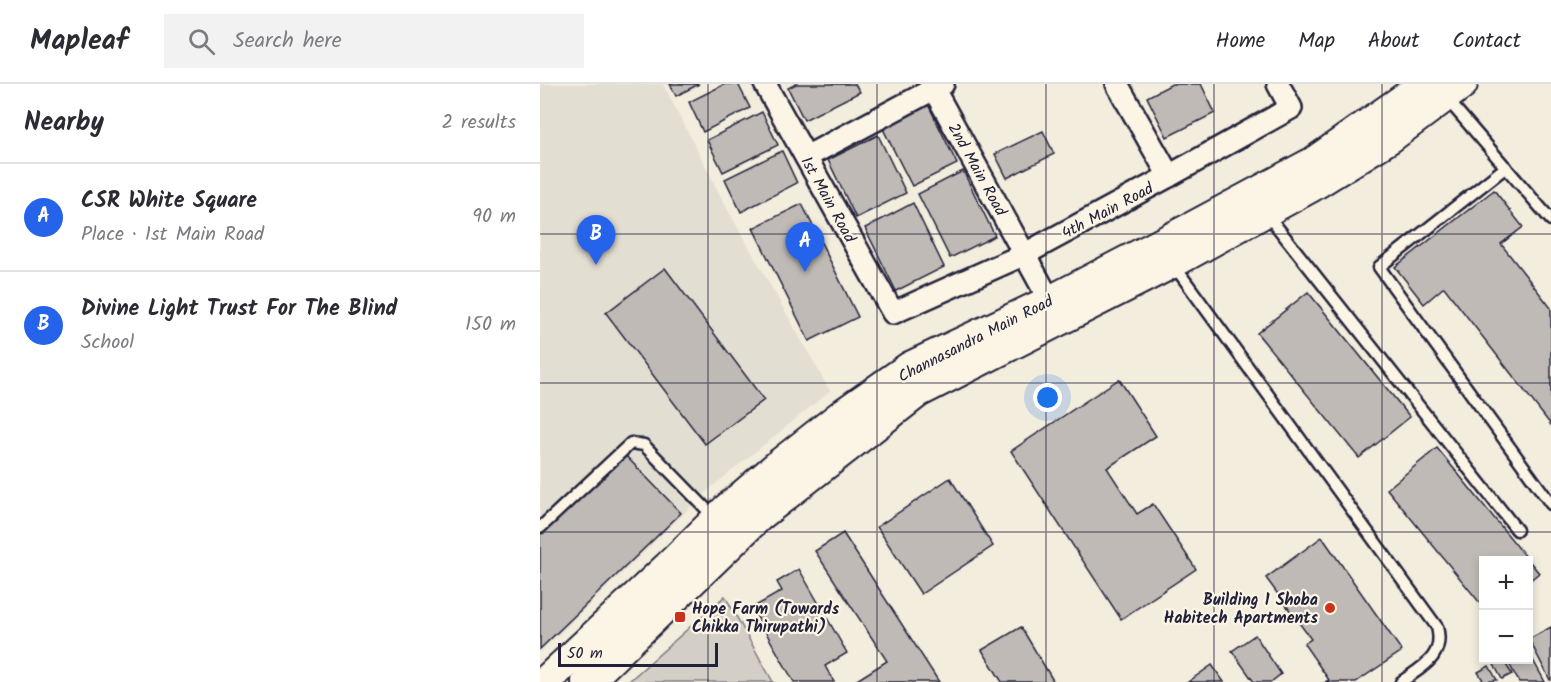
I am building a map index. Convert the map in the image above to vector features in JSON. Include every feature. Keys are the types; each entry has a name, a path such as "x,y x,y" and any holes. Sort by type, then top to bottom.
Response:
{"main road":[{"name":"Channasandra Main Road","path":"545,682 716,520 843,414 914,379 1172,263 1276,198 1314,162 1444,88"},
{"name":"Channasandra Main Road","path":"587,682 759,516 914,379 1050,301 1187,230 1276,198"}],"street":[{"name":"1st Main Road","path":"765,84 893,313"},
{"path":"1117,84 1169,176"},
{"name":"4th Main Road","path":"893,313 1027,259 1291,108 1278,84"},
{"path":"806,157 936,86"},
{"name":"2nd Main Road","path":"936,86 1050,301"}],"lane":[{"path":"1444,88 1551,220"},
{"path":"1506,167 1379,267 1551,504"},
{"path":"1276,198 1517,530"},
{"path":"1172,263 1437,627 1438,646 1433,657 1401,682"},
{"path":"541,526 631,443 644,445 716,520"}],"shaded area":[{"path":"540,84 663,84 728,210 830,391 707,491 540,652"},
{"path":"725,596 773,682 628,682"}],"building":[{"path":"670,84 699,84 676,96"},
{"path":"725,84 738,84 750,108 703,132 689,102"},
{"path":"796,84 855,84 860,92 804,120 788,88"},
{"path":"1172,84 1201,84 1215,113 1167,137 1147,97"},
{"path":"926,100 957,164 912,186 880,123"},
{"path":"762,112 778,145 723,172 707,140"},
{"path":"1043,131 1054,154 1007,178 995,154"},
{"path":"878,135 906,193 856,218 828,160"},
{"path":"782,151 797,183 741,212 725,179"},
{"path":"963,171 995,236 950,258 918,194"},
{"path":"1494,190 1523,227 1501,244 1551,308 1551,425 1444,287 1424,304 1395,267"},
{"path":"913,203 944,267 896,291 865,228"},
{"path":"802,204 858,317 809,341 753,228"},
{"path":"665,268 764,400 705,444 606,313"},
{"path":"1308,292 1410,417 1359,458 1257,333"},
{"path":"1119,379 1156,436 1107,468 1137,514 1153,504 1196,569 1121,619 1011,451"},
{"path":"1437,448 1525,556 1479,556 1479,602 1387,489"},
{"path":"622,452 681,513 540,649 540,532"},
{"path":"950,478 993,546 921,594 877,527"},
{"path":"843,533 939,682 859,682 857,680 887,661 815,551"},
{"name":"Building 1 Shoba Habitech Apartments","path":"1322,537 1402,651 1356,682 1325,682 1329,680 1304,644 1311,639 1266,578"},
{"path":"1533,566 1539,573 1533,578"},
{"path":"799,569 847,653 825,666 834,682 794,682 752,608 782,591 777,582"},
{"path":"1021,627 1054,682 1002,682 982,650"},
{"path":"1551,627 1551,680 1533,647 1533,637"},
{"path":"1255,635 1281,674 1271,682 1254,682 1232,651"},
{"path":"1533,660 1545,682 1519,682 1509,664 1533,664"},
{"path":"1494,664 1506,664 1512,674 1502,679"},
{"path":"1212,665 1224,682 1188,682"},
{"path":"1489,666 1497,680 1484,682 1478,672"}],"place":[{"name":"Divine Light Trust For The Blind","path":"596,265"},
{"name":"CSR White Square","path":"805,272"},
{"name":"Building 1 Shoba Habitech Apartments","path":"1330,608"},
{"name":"Hope Farm (Towards Chikka Thirupathi)","path":"680,617"}]}
